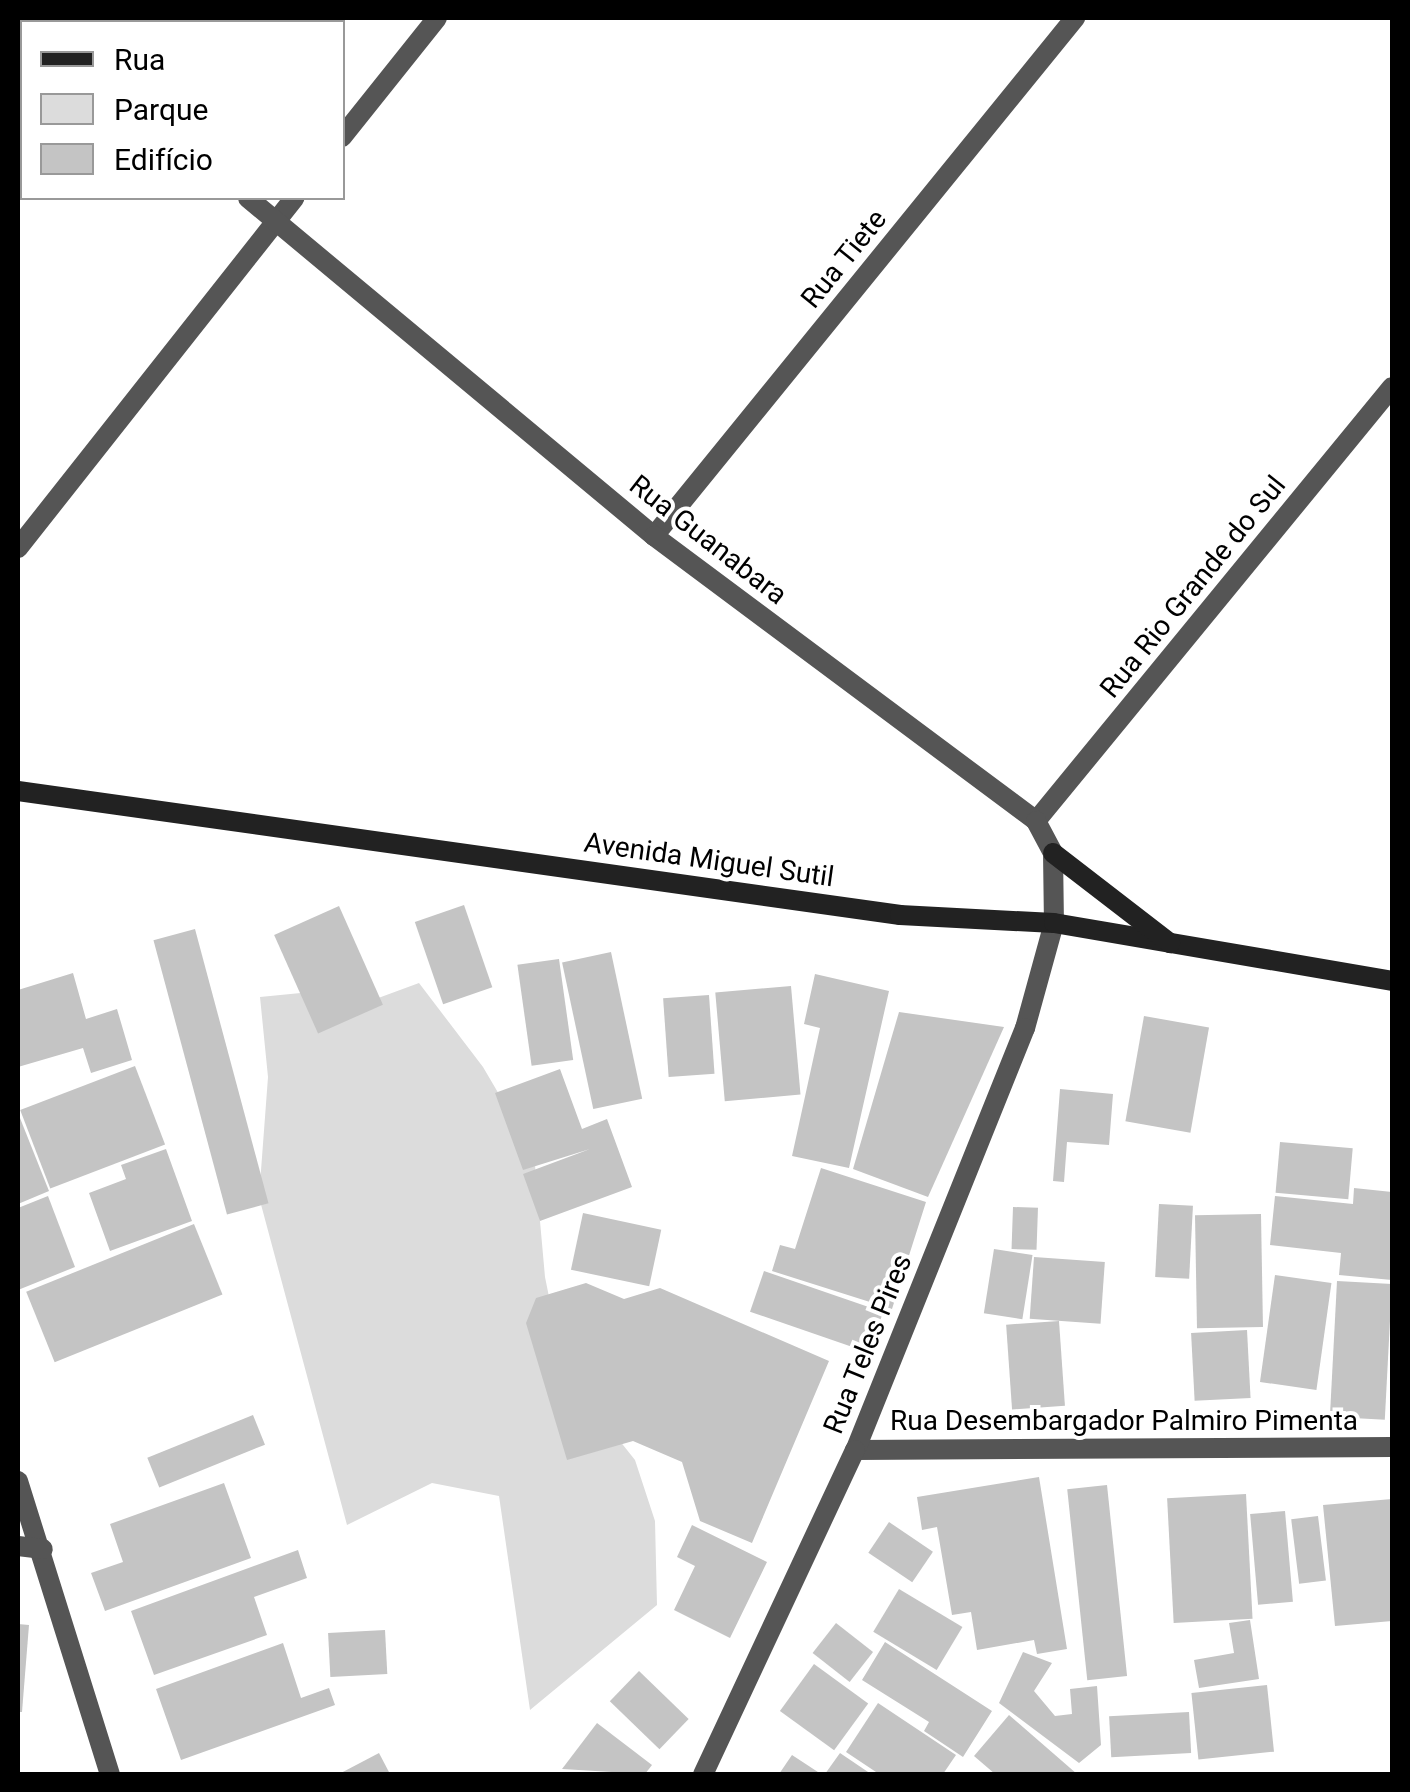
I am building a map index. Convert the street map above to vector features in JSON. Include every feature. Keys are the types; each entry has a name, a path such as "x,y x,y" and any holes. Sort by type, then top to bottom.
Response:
{"main road":[{"name":"Avenida Miguel Sutil","path":"18,791 900,915 1054,923 1392,982"},
{"path":"1053,853 1171,944"}],"street":[{"path":"345,132 436,18"},
{"name":"Rua Tiete","path":"654,536 1075,18"},
{"name":"Rua Guanabara","path":"250,200 654,536 1036,821 1053,853 1054,923"},
{"path":"18,548 292,200"},
{"name":"Rua Rio Grande do Sul","path":"1036,821 1392,388"},
{"name":"Rua Teles Pires","path":"704,1774 855,1450 1025,1028 1054,923"},
{"name":"Rua Desembargador Palmiro Pimenta","path":"855,1450 1392,1447"},
{"path":"18,1481 43,1549 110,1774"},
{"path":"18,1546 43,1549"}],"green space":[{"path":"419,983 483,1067 534,1154 545,1277 564,1371 635,1460 655,1521 657,1605 530,1710 499,1496 432,1483 347,1525 259,1197 268,1077 260,997 321,991 362,1004"}],"building":[{"path":"464,905 492,987 443,1004 415,922"},
{"path":"339,906 383,1005 318,1034 274,935"},
{"path":"195,929 269,1203 227,1214 153,940"},
{"path":"611,952 642,1099 593,1109 562,962"},
{"path":"559,959 573,1060 532,1066 517,965"},
{"path":"73,973 86,1019 117,1009 132,1060 91,1073 83,1048 18,1067 18,990"},
{"path":"815,974 889,991 849,1168 792,1156 820,1028 804,1024"},
{"path":"791,986 800,1095 725,1101 715,993"},
{"path":"709,995 715,1074 669,1077 663,998"},
{"path":"899,1012 1004,1027 928,1197 853,1169"},
{"path":"1144,1016 1209,1027 1190,1133 1125,1121"},
{"path":"135,1066 165,1144 50,1189 20,1110"},
{"path":"560,1069 582,1129 607,1119 632,1187 540,1221 523,1174 590,1149 523,1170 495,1093"},
{"path":"1060,1089 1113,1094 1109,1145 1067,1142 1064,1182 1053,1181"},
{"path":"18,1113 49,1191 18,1204"},
{"path":"1280,1142 1353,1148 1348,1199 1276,1193"},
{"path":"166,1149 192,1221 110,1251 89,1193 126,1179 121,1165"},
{"path":"821,1168 926,1202 892,1309 772,1271 780,1245 795,1249"},
{"path":"1354,1188 1392,1192 1392,1280 1339,1275 1341,1253 1270,1245 1275,1196 1353,1204"},
{"path":"48,1196 75,1267 18,1290 18,1208"},
{"path":"1159,1204 1193,1206 1189,1279 1155,1277"},
{"path":"1013,1207 1038,1208 1037,1250 1012,1249"},
{"path":"583,1213 661,1230 649,1286 571,1270"},
{"path":"1261,1214 1263,1327 1197,1328 1195,1215"},
{"path":"194,1224 222,1294 55,1362 26,1292"},
{"path":"994,1249 1033,1255 1022,1319 984,1313"},
{"path":"1034,1257 1105,1262 1101,1324 1030,1319"},
{"path":"764,1271 883,1312 869,1353 750,1312"},
{"path":"1275,1275 1331,1283 1316,1390 1260,1382"},
{"path":"1337,1281 1392,1284 1385,1420 1330,1417"},
{"path":"586,1283 624,1299 660,1288 829,1361 752,1543 700,1521 682,1462 633,1441 567,1460 526,1323 536,1298"},
{"path":"1059,1321 1065,1406 1012,1409 1006,1325"},
{"path":"1247,1330 1251,1398 1195,1401 1191,1333"},
{"path":"253,1415 265,1445 159,1487 147,1458"},
{"path":"1039,1477 1067,1649 1037,1654 1034,1640 977,1650 971,1612 952,1615 937,1527 922,1530 917,1497"},
{"path":"224,1483 251,1558 105,1611 91,1573 123,1562 110,1524"},
{"path":"1107,1485 1127,1676 1087,1680 1067,1489"},
{"path":"1246,1494 1253,1619 1174,1623 1167,1498"},
{"path":"1392,1499 1392,1621 1335,1626 1323,1505"},
{"path":"1285,1511 1293,1602 1258,1605 1250,1514"},
{"path":"1318,1516 1326,1581 1299,1584 1291,1519"},
{"path":"889,1522 933,1552 912,1582 868,1553"},
{"path":"692,1525 767,1562 730,1638 674,1610 695,1566 677,1557"},
{"path":"298,1550 307,1578 254,1597 267,1635 154,1675 131,1611"},
{"path":"899,1589 962,1627 937,1670 873,1632"},
{"path":"1250,1620 1259,1679 1199,1688 1194,1660 1234,1653 1229,1623"},
{"path":"836,1623 873,1652 850,1682 813,1653"},
{"path":"18,1624 29,1625 22,1712 18,1712"},
{"path":"385,1630 387,1674 330,1677 328,1633"},
{"path":"885,1642 992,1711 963,1757 924,1731 929,1722 862,1680"},
{"path":"283,1643 301,1698 329,1688 335,1705 181,1760 156,1689"},
{"path":"1023,1652 1052,1663 1034,1691 1055,1716 1072,1714 1070,1689 1097,1686 1101,1745 1079,1763 999,1703"},
{"path":"814,1664 868,1703 834,1750 780,1711"},
{"path":"639,1671 689,1719 659,1749 610,1701"},
{"path":"1267,1685 1274,1752 1198,1760 1191,1693"},
{"path":"878,1703 956,1755 943,1774 879,1774 846,1752"},
{"path":"1189,1712 1191,1753 1111,1757 1109,1716"},
{"path":"1009,1715 1077,1774 995,1774 974,1756"},
{"path":"597,1723 652,1765 645,1774 562,1769"},
{"path":"379,1753 390,1774 339,1774"},
{"path":"840,1753 871,1774 825,1774"},
{"path":"792,1755 821,1774 779,1774"}]}
